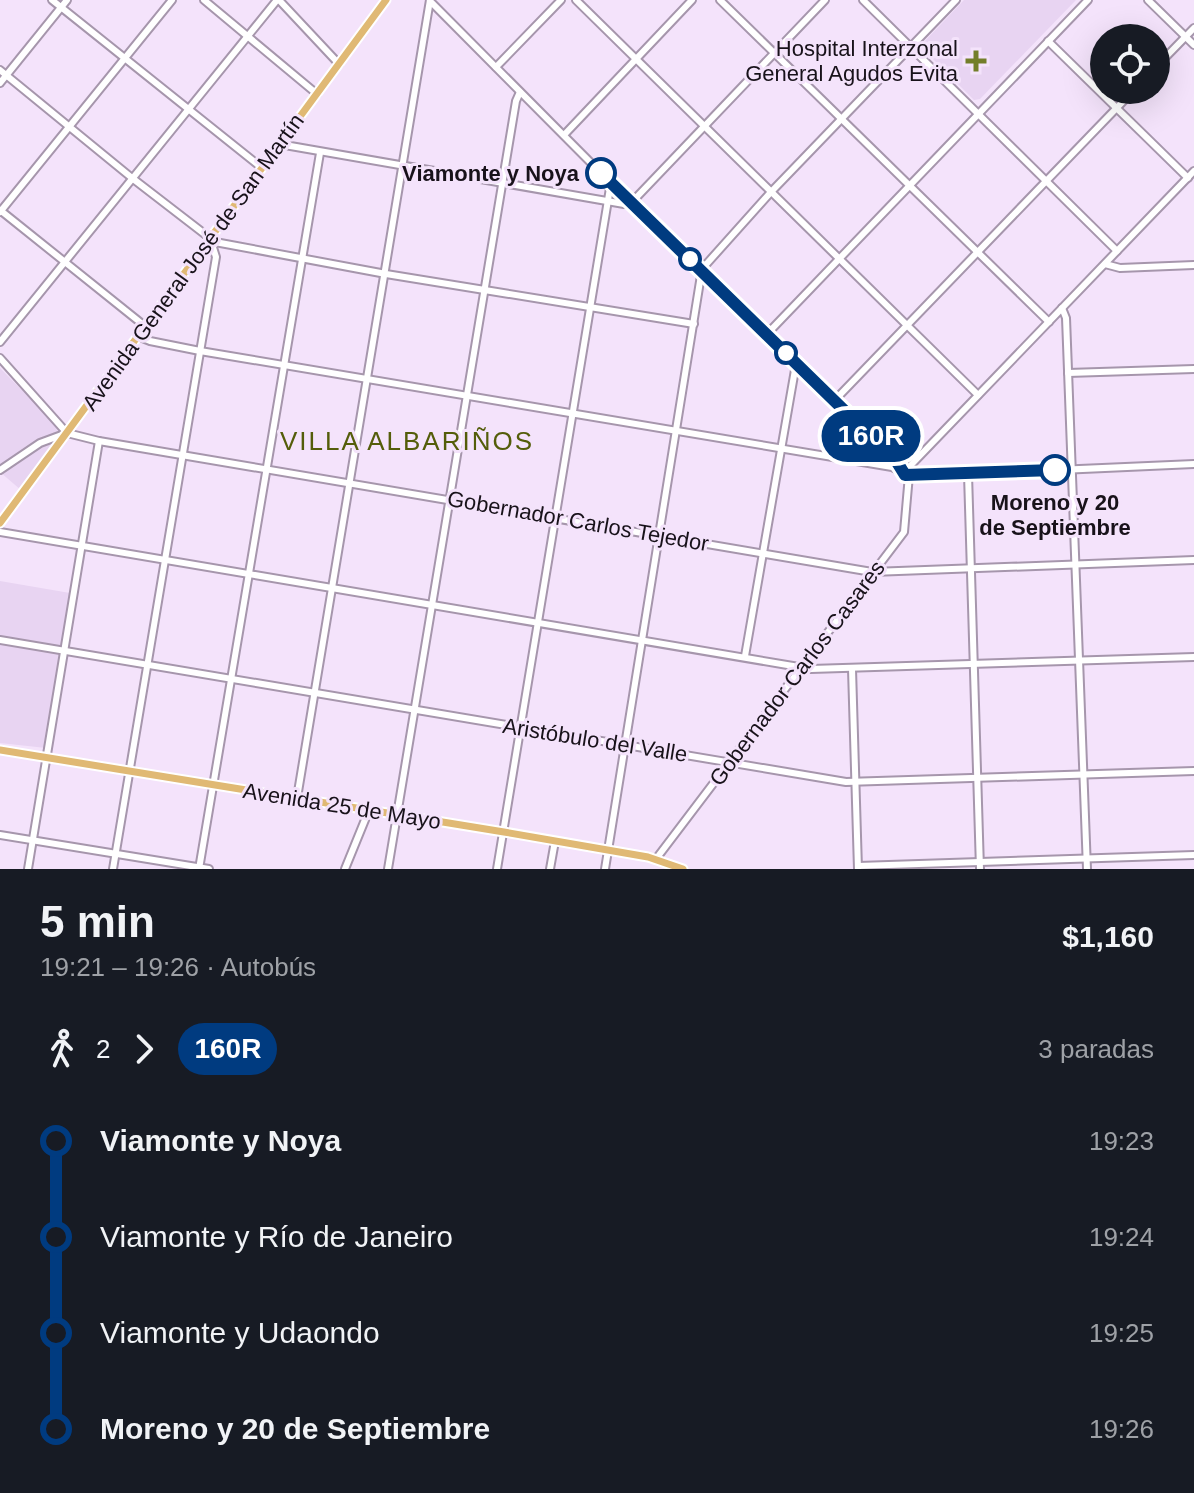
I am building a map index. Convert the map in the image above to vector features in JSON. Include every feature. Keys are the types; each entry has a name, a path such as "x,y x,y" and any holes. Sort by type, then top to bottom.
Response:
{"main road":[{"name":"Avenida General José de San Martín","path":"0,523 386,0"},
{"name":"Avenida 25 de Mayo","path":"0,750 608,850 656,859 683,869"}],"street":[{"path":"52,0 262,168"},
{"path":"0,83 3,72 67,0"},
{"path":"146,327 0,211 172,0"},
{"path":"204,0 317,94"},
{"path":"0,342 278,0 339,64"},
{"path":"429,0 907,470"},
{"path":"297,798 429,0"},
{"path":"496,67 561,0"},
{"path":"576,0 978,395"},
{"path":"564,135 692,0"},
{"path":"720,0 1049,322"},
{"path":"279,144 624,204 632,202 825,0"},
{"path":"863,0 1117,251"},
{"path":"605,869 702,269 771,192 956,0"},
{"path":"767,334 1088,0"},
{"path":"1148,0 1194,45"},
{"path":"1170,53 1194,28"},
{"path":"1048,41 1188,178"},
{"path":"3,72 215,242 386,274 694,324"},
{"path":"388,869 516,101 520,92"},
{"path":"834,401 1120,104"},
{"path":"199,868 320,153"},
{"path":"907,470 1194,171"},
{"path":"497,869 611,182"},
{"path":"113,869 216,257 210,238"},
{"path":"1105,264 1120,268 1194,265"},
{"path":"1062,308 1066,318 1087,869"},
{"path":"140,337 200,351 907,470 968,474 1194,464"},
{"path":"0,358 67,433 40,443 0,470"},
{"path":"745,656 796,364"},
{"path":"1068,373 1194,369"},
{"name":"Gobernador Carlos Tejedor","path":"67,433 99,441 872,572 1194,560"},
{"path":"28,869 99,441"},
{"name":"Gobernador Carlos Casares","path":"656,859 906,526 907,470"},
{"path":"968,474 980,866"},
{"path":"0,532 817,670 1194,657"},
{"name":"Aristóbulo del Valle","path":"0,640 856,783 1194,771"},
{"path":"852,669 858,868 980,866 1194,855"},
{"path":"345,869 369,810"},
{"path":"0,835 209,869"},
{"path":"550,869 555,841"}],"shaded area":[{"name":"Hospital Interzonal General Agudos Evita","path":"964,0 1076,0 980,99 974,100 921,47"},
{"path":"0,368 63,432 21,490 0,472"},
{"path":"0,581 70,593 46,748 0,743"}],"bus line":[{"name":"160R","path":"601,173 897,462 903,474 1055,470"}],"place":[{"name":"Hospital Interzonal General Agudos Evita","path":"976,61"},
{"name":"Viamonte y Noya","path":"601,173"},
{"name":"Moreno y 20 de Septiembre","path":"1055,470"}],"district":[{"name":"VILLA ALBARIÑOS","path":"407,441"}]}
